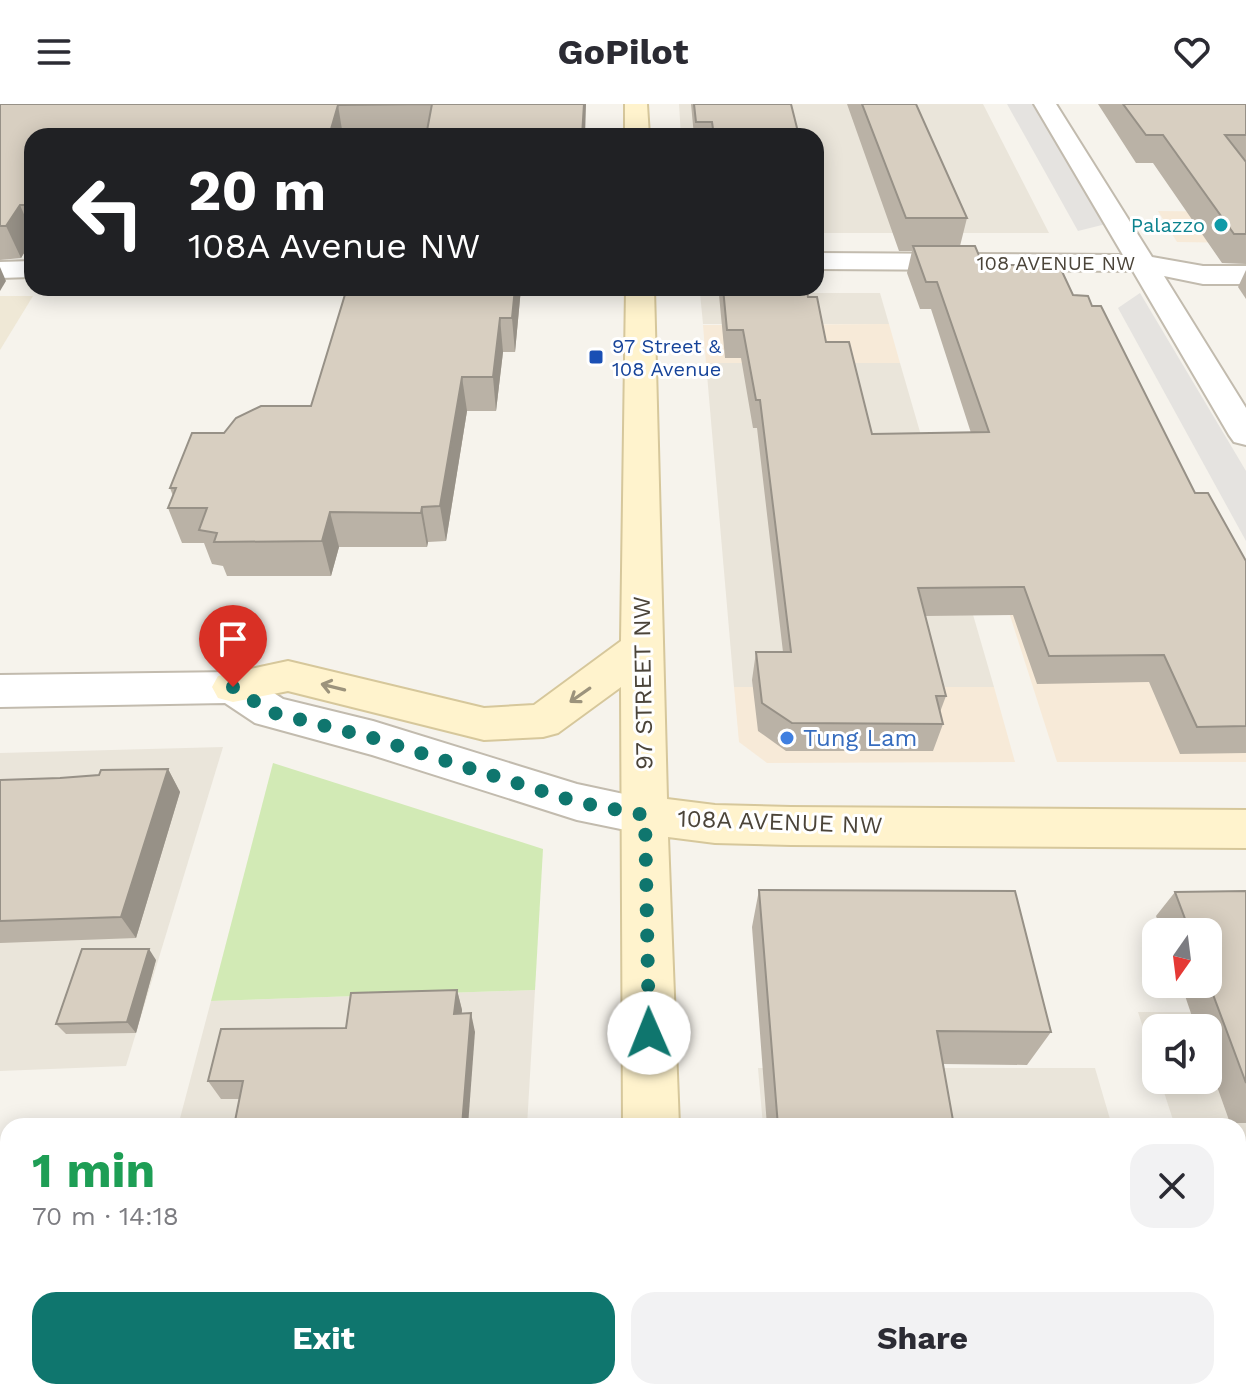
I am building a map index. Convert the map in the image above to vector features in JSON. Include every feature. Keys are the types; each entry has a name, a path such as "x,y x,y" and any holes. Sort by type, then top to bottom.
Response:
{"main road":[{"path":"636,104 637,128"},
{"name":"97 STREET NW","path":"640,296 641,647 651,1118"},
{"path":"233,687 288,676 484,724 543,721 600,681 641,647"},
{"name":"108A AVENUE NW","path":"645,815 715,824 791,826 1246,829"}],"street":[{"path":"1045,104 1246,435"},
{"name":"108 AVENUE NW","path":"824,261 1140,263 1203,275 1246,275"},
{"path":"0,270 24,269"},
{"path":"0,691 233,687"},
{"name":"108A AVENUE NW","path":"233,687 270,712 373,738 577,802 645,815"}],"shaded area":[{"path":"679,104 983,104 1049,233 824,233 824,128 680,128"},
{"path":"1007,104 1032,104 1106,224 1078,231"},
{"path":"1158,211 1246,212 1246,243 1177,242"},
{"path":"880,293 889,324 703,324 700,296"},
{"path":"1140,293 1246,471 1246,541 1118,308"},
{"path":"0,296 33,296 0,350"},
{"path":"889,324 900,363 706,363 703,325"},
{"path":"706,363 900,363 994,687 734,687"},
{"path":"996,572 1246,599 1246,762 1057,762"},
{"path":"734,687 994,687 1015,762 767,763 739,742"},
{"path":"223,747 126,1066 0,1071 0,753"},
{"path":"535,990 527,1118 180,1118 211,1001"},
{"path":"1138,1012 1246,1012 1246,1118 1172,1118 1165,1094 1222,1094 1222,1014 1142,1014 1142,1024"},
{"path":"758,1068 1095,1068 1110,1118 762,1118"}],"green space":[{"path":"273,763 543,849 535,990 211,1001"}],"building":[{"path":"0,104 432,104 338,105 331,128 24,128 24,205 20,205 6,226 0,226"},
{"path":"432,104 584,104 582,128 428,128"},
{"path":"694,104 791,104 797,128 713,128 712,122 696,122"},
{"path":"862,104 916,104 967,218 906,218"},
{"path":"1123,104 1246,104 1246,135 1225,135 1246,162 1246,234 1234,234 1163,135 1146,135"},
{"path":"913,246 975,246 983,265 1059,265 1073,295 1088,296 1092,306 1101,306 1195,493 1208,493 1246,561 1246,726 1197,727 1164,655 1049,656 1024,587 918,588 946,696 936,696 943,724 792,723 762,703 756,652 791,652 760,400 756,400 743,330 727,330 724,296 817,297 826,342 849,342 872,434 989,432 937,282 926,282"},
{"path":"345,296 514,296 512,318 500,318 493,377 462,377 440,506 422,507 421,513 330,512 322,541 214,542 217,533 199,530 207,508 168,508 176,488 170,488 192,433 224,433 236,418 261,406 311,406"},
{"path":"168,769 121,917 0,921 0,780 99,775 101,770"},
{"path":"759,890 1015,891 1051,1032 937,1031 953,1118 777,1118"},
{"path":"1246,891 1246,1083 1214,998 1222,998 1222,918 1185,918 1175,892"},
{"path":"82,949 149,949 127,1022 56,1024"},
{"path":"457,990 454,1014 471,1013 463,1118 236,1118 243,1081 208,1081 221,1029 346,1028 351,993"}],"place":[{"name":"Palazzo","path":"1221,225"},
{"name":"97 Street & 108 Avenue","path":"596,357"},
{"name":"Tung Lam","path":"787,738"}],"route":[{"path":"233,687 270,712 373,738 577,802 645,815 649,1033"}]}
